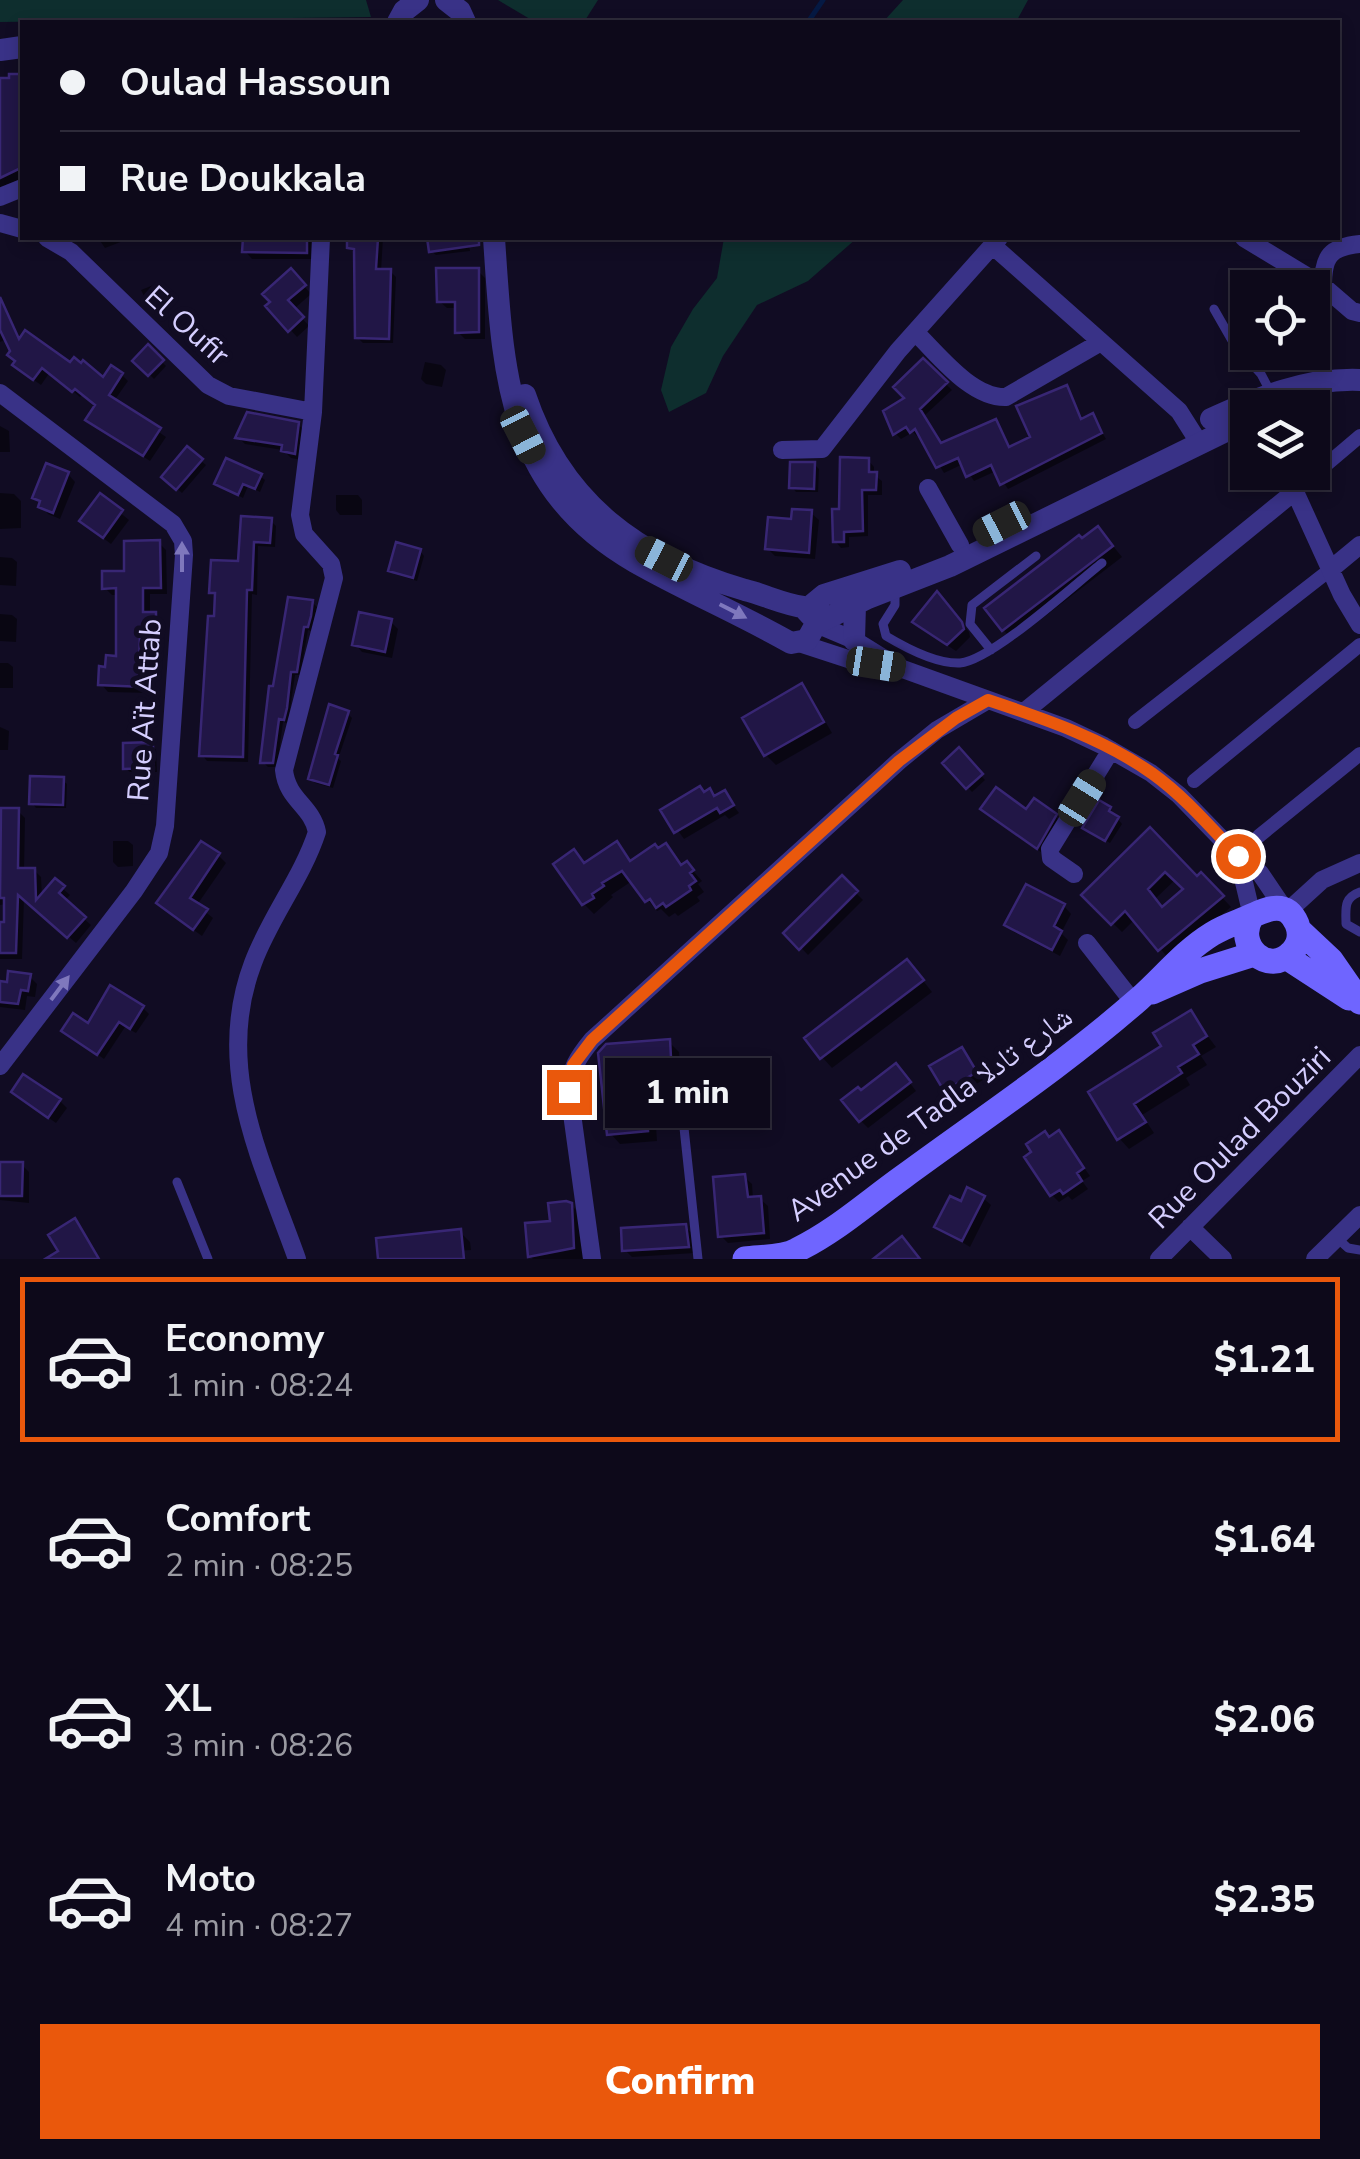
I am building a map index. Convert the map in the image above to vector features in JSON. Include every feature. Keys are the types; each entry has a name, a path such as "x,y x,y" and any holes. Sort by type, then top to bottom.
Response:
{"main road":[{"path":"1291,917 1296,945 1286,957 1270,961 1254,954 1246,940 1247,923 1252,916 1266,908 1291,917 1331,960 1360,1004"},
{"name":"Avenue de Tadla شارع تادلا","path":"745,1259 795,1256 972,1129 1138,1000 1196,944 1252,916"},
{"name":"Avenue de Tadla شارع تادلا","path":"1138,1000 1200,971 1254,954"},
{"path":"1286,957 1360,1004"}],"street":[{"name":"El Oufir","path":"51,240 71,252 208,385 229,396 312,412"},
{"path":"297,1259 250,1128 236,1056 241,1004 252,963 318,832 314,819 288,790 284,770 334,578 331,564 304,534 300,505 312,412 322,240"},
{"path":"494,240 504,369 512,402 539,466 581,520 636,562 790,640 851,660 900,668 1066,728 1111,750 1168,786 1260,873 1291,917 1322,880 1360,863"},
{"path":"508,240 514,332 526,397 552,457 593,509 644,549 684,568 771,597 900,668"},
{"path":"1247,240 1297,270"},
{"path":"782,450 822,449 996,241 1178,411 1195,435"},
{"path":"1324,270 1329,252 1338,246 1360,244"},
{"path":"1330,291 1352,311 1360,313"},
{"path":"916,332 970,384 996,397 1006,397 1102,342"},
{"path":"1298,390 1320,382 1360,380"},
{"name":"Rue Aït Attab","path":"0,393 173,524 184,554 165,826 159,852 134,891 0,1066"},
{"path":"1330,397 1360,395"},
{"path":"790,640 778,620 856,605 950,566 1067,499 1230,418"},
{"path":"1195,435 1230,425"},
{"path":"1024,712 1360,436"},
{"path":"928,488 960,545"},
{"path":"1294,492 1360,625"},
{"path":"804,613 824,595 914,566 1067,499"},
{"path":"1135,722 1360,545"},
{"path":"854,640 856,605"},
{"path":"790,640 812,636 804,613"},
{"path":"1194,781 1360,645"},
{"path":"592,1259 569,1092 573,1065 580,1054 899,761 947,724 988,700"},
{"path":"1074,874 1051,858 1050,849 1111,750"},
{"path":"1259,836 1360,754"},
{"path":"1238,856 1252,916"},
{"path":"1087,943 1138,1000"},
{"name":"Rue Oulad Bouziri","path":"1159,1259 1360,1055"},
{"path":"1314,1259 1360,1215"},
{"path":"1190,1226 1223,1259"}],"lane":[{"path":"1214,309 1229,336 1261,374 1265,390"},
{"path":"992,650 970,624 972,605 1036,556"},
{"path":"896,587 895,606 883,624 884,632 952,663 977,659 992,650 1102,563"},
{"path":"1360,892 1346,904 1346,924 1360,932"},
{"path":"679,1081 698,1259"},
{"path":"176,1182 208,1259"},
{"path":"1336,1238 1348,1248 1360,1250"}],"green space":[{"path":"0,0 366,0 371,17 20,20 0,22"},
{"path":"498,0 598,0 585,20 532,20"},
{"path":"903,0 1028,0 1017,20 885,20"},
{"path":"724,240 855,240 808,281 757,305 723,356 706,393 669,412 661,390 671,347 717,278"}],"building":[{"path":"9,74 20,74 20,168 0,178 0,78 9,78"},
{"path":"243,240 307,240 307,253 242,252"},
{"path":"347,240 378,240 376,269 391,269 389,339 355,338 354,249 347,248"},
{"path":"427,240 479,240 479,245 429,252"},
{"path":"291,268 306,285 288,300 304,317 288,332 265,306 270,302 262,294"},
{"path":"436,268 479,268 479,332 455,333 455,302 437,302"},
{"path":"0,297 19,339 25,330 70,362 74,357 81,363 83,360 103,377 111,365 123,373 109,395 161,428 143,456 85,420 95,405 75,389 72,392 42,368 33,380 12,365 15,361 7,355 10,351 0,330"},
{"path":"148,344 164,360 148,376 132,361"},
{"path":"923,358 948,382 920,409 941,443 996,419 1009,447 1030,437 1016,406 1067,385 1081,419 1093,413 1102,433 1000,485 991,465 966,477 958,458 936,468 915,429 910,433 906,427 893,435 883,411 904,398 893,387"},
{"path":"247,412 299,422 295,454 281,451 282,445 235,438"},
{"path":"187,446 203,459 176,490 161,477"},
{"path":"840,457 869,458 869,472 877,472 876,490 862,490 863,531 844,532 844,542 833,542 832,509 839,509"},
{"path":"226,458 262,474 255,489 243,484 238,495 214,484"},
{"path":"790,462 815,462 814,489 789,488"},
{"path":"46,463 69,472 53,513 38,507 40,501 32,498"},
{"path":"100,493 123,510 103,538 79,521"},
{"path":"792,509 812,510 809,553 765,549 768,517 791,519"},
{"path":"241,516 272,518 270,543 254,542 252,590 247,590 243,757 199,756 208,616 214,616 215,593 209,593 211,560 238,561"},
{"path":"1098,526 1113,546 1002,631 984,608 1079,535 1082,538"},
{"path":"160,540 161,588 143,588 143,612 156,612 156,636 140,636 139,670 145,670 144,687 98,685 99,666 105,667 106,655 116,656 116,588 102,589 102,571 124,571 124,541"},
{"path":"396,542 421,549 413,578 388,571"},
{"path":"937,591 964,629 947,645 912,622"},
{"path":"288,597 313,600 311,616 308,627 304,627 297,672 291,672 287,708 284,720 279,719 273,763 260,763 269,686 273,686"},
{"path":"359,612 392,619 385,652 352,645"},
{"path":"802,683 824,722 764,756 742,718"},
{"path":"329,704 349,711 329,785 308,779"},
{"path":"153,742 153,768 123,769 123,743"},
{"path":"959,747 983,774 966,789 942,763"},
{"path":"30,776 64,777 63,805 29,804"},
{"path":"700,786 704,792 710,788 714,796 725,790 734,805 720,813 717,808 674,833 660,810"},
{"path":"996,787 1026,809 1034,798 1057,814 1037,849 980,809"},
{"path":"1099,800 1119,817 1105,841 1082,828"},
{"path":"1,808 19,808 18,868 35,868 36,900 55,878 65,886 59,893 86,917 67,938 18,895 16,953 0,953 0,922 4,922 4,898 0,898"},
{"path":"1150,827 1197,876 1201,872 1224,896 1158,951 1125,911 1111,925 1081,895","holes":["1165,872 1183,889 1162,907 1148,889"]},
{"path":"201,841 220,853 190,898 208,909 193,930 156,903"},
{"path":"617,841 630,861 655,844 658,848 666,843 681,865 687,861 694,870 690,873 696,881 689,886 691,890 666,907 663,903 656,908 650,899 645,902 622,871 602,883 604,886 592,894 594,898 582,905 553,864 574,849 584,863"},
{"path":"842,875 858,891 799,950 783,933"},
{"path":"1026,884 1065,904 1054,926 1062,931 1052,950 1004,925"},
{"path":"907,959 924,980 820,1059 804,1038"},
{"path":"8,971 31,974 28,991 21,990 18,1004 0,1002 0,981 7,982"},
{"path":"110,985 144,1006 130,1029 119,1022 97,1055 61,1031 73,1013 88,1023"},
{"path":"1191,1010 1207,1036 1193,1045 1199,1054 1178,1067 1182,1073 1134,1104 1146,1122 1117,1140 1088,1092 1161,1046 1153,1033"},
{"path":"670,1039 674,1114 647,1116 648,1131 607,1135 598,1053 606,1044"},
{"path":"962,1047 977,1072 944,1091 929,1066"},
{"path":"896,1063 911,1082 859,1122 841,1100"},
{"path":"23,1074 61,1099 48,1118 11,1092"},
{"path":"1059,1130 1084,1168 1077,1173 1082,1181 1063,1194 1060,1190 1050,1196 1024,1157 1031,1152 1026,1144 1045,1131 1049,1137"},
{"path":"0,1162 23,1162 22,1196 0,1196"},
{"path":"745,1174 748,1197 761,1196 764,1233 718,1237 713,1177"},
{"path":"967,1187 985,1196 962,1241 934,1227 950,1196 961,1201"},
{"path":"548,1203 572,1203 574,1248 528,1257 525,1223 550,1221"},
{"path":"75,1218 99,1259 45,1259 58,1251 48,1235"},
{"path":"686,1224 689,1247 622,1251 621,1228"},
{"path":"461,1229 464,1259 378,1259 376,1238"},
{"path":"902,1236 920,1259 873,1259"}],"waterway":[{"path":"809,20 823,0"}],"route":[{"path":"569,1092 573,1065 592,1040 899,761 956,718 988,700 1066,728 1151,773 1179,795 1238,856"}]}
